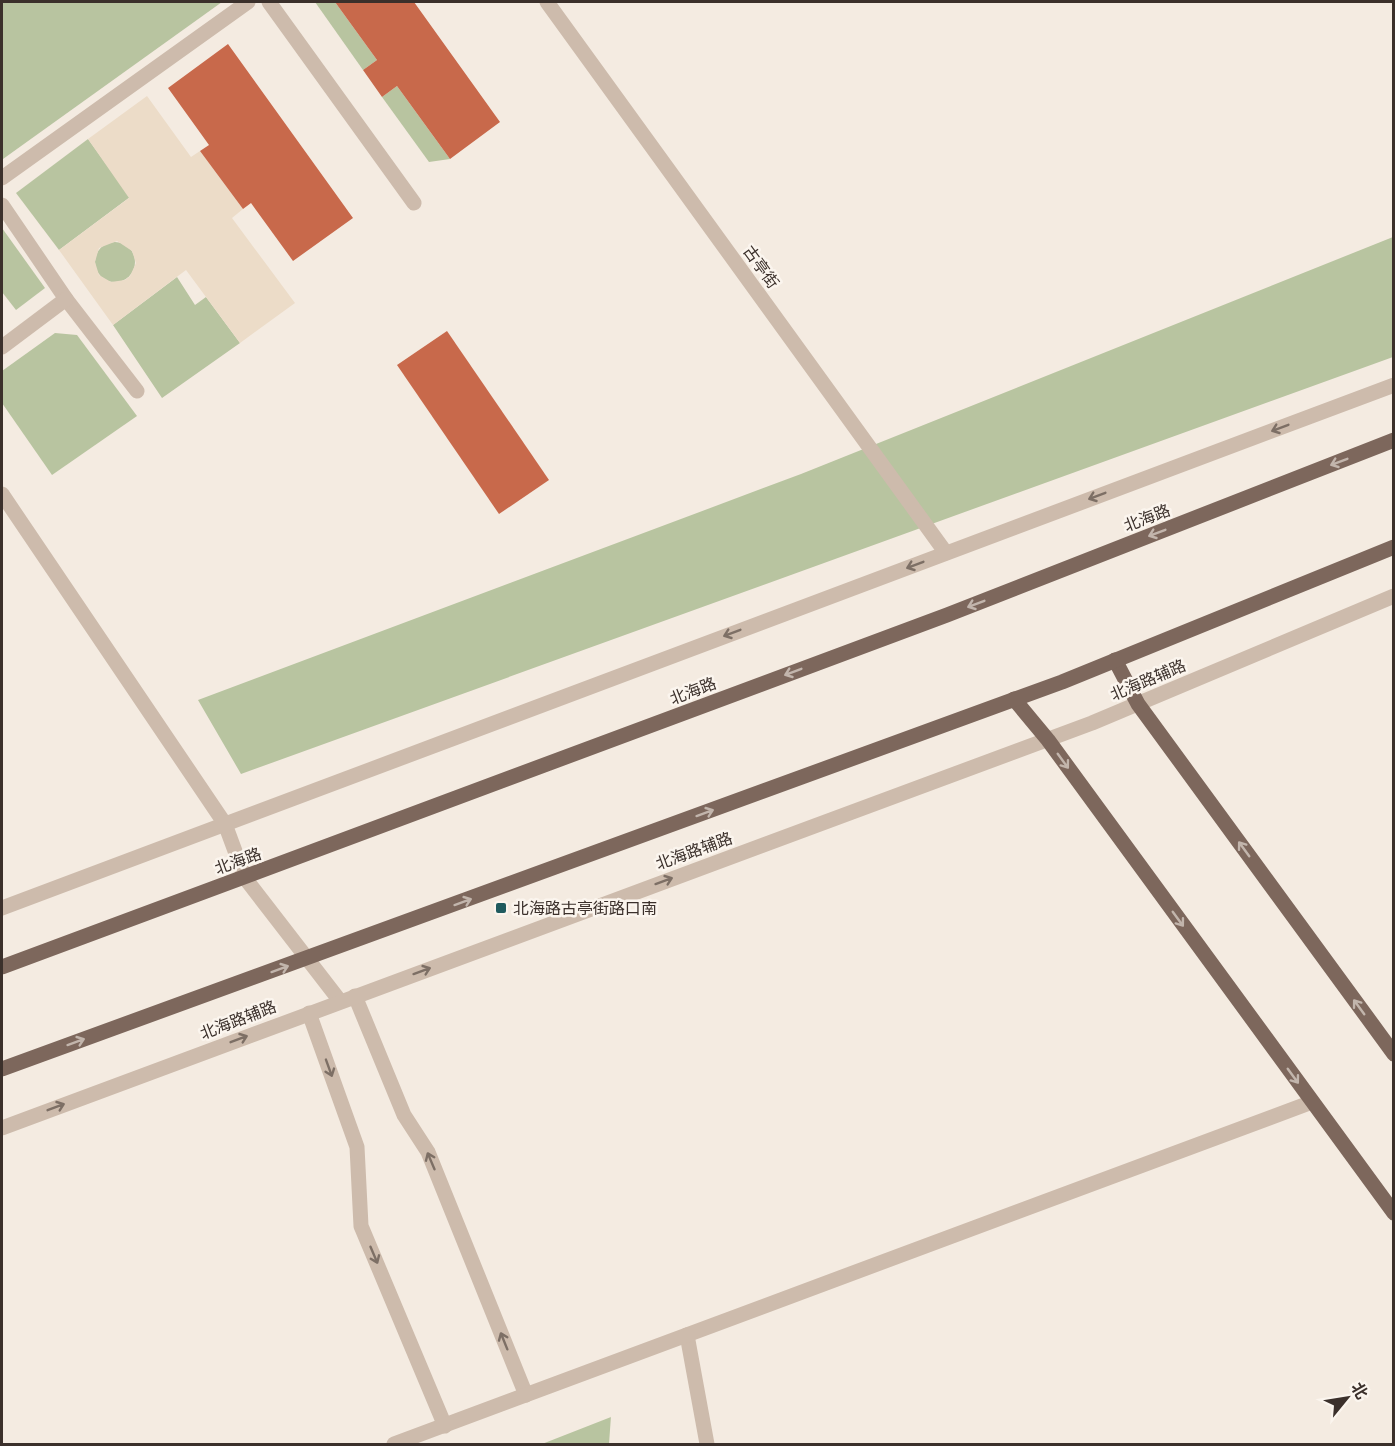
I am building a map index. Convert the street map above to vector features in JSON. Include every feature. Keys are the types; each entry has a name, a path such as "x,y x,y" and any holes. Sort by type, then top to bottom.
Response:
{"main road":[{"name":"北海路","path":"2,967 947,615 1394,440"},
{"path":"2,1069 1014,699 1394,546"},
{"path":"1115,660 1138,704 1394,1054"},
{"path":"1014,699 1048,740 1394,1213"}],"street":[{"path":"2,178 248,2"},
{"path":"269,2 414,203"},
{"name":"古亭街","path":"547,2 946,553"},
{"path":"2,206 66,299 137,391"},
{"path":"2,347 66,299"},
{"path":"2,908 1394,385"},
{"path":"2,494 225,824 245,878 340,1001"},
{"name":"北海路辅路","path":"2,1128 309,1012 1048,740 1394,596"},
{"path":"355,996 404,1115 428,1152 526,1395"},
{"path":"309,1012 357,1147 361,1226 445,1426"},
{"path":"394,1444 1312,1102"},
{"path":"687,1335 707,1444"}],"green space":[{"path":"2,2 222,2 3,159"},
{"path":"315,2 335,2 377,60 363,70"},
{"path":"397,86 450,159 429,162 382,97"},
{"path":"88,139 130,197 59,250 16,193"},
{"path":"2,228 45,288 16,310 2,292"},
{"path":"1393,237 1393,357 241,774 198,700 801,474"},
{"path":"115,242 123,243 129,248 134,254 134,270 129,276 123,281 115,282 107,281 101,276 96,270 95,262 96,254 101,248 107,243"},
{"path":"177,277 195,305 206,297 240,343 162,398 113,325"},
{"path":"55,333 77,335 137,416 52,475 2,403 2,371"},
{"path":"611,1417 609,1444 542,1444"}],"shaded area":[{"path":"147,96 191,157 200,151 243,209 232,218 295,303 240,343 186,270 113,325 59,250 129,198 88,139","holes":["117,241 132,251 136,263 130,276 125,280 111,282 99,275 95,262 99,248"]}],"building":[{"path":"335,2 414,2 500,122 450,159 397,86 382,97 363,70 377,60"},
{"path":"228,44 353,218 293,261 251,203 243,209 200,151 209,145 168,88"},
{"path":"447,331 549,480 499,514 397,365"}],"place":[{"name":"北海路古亭街路口南","path":"501,908"}]}
